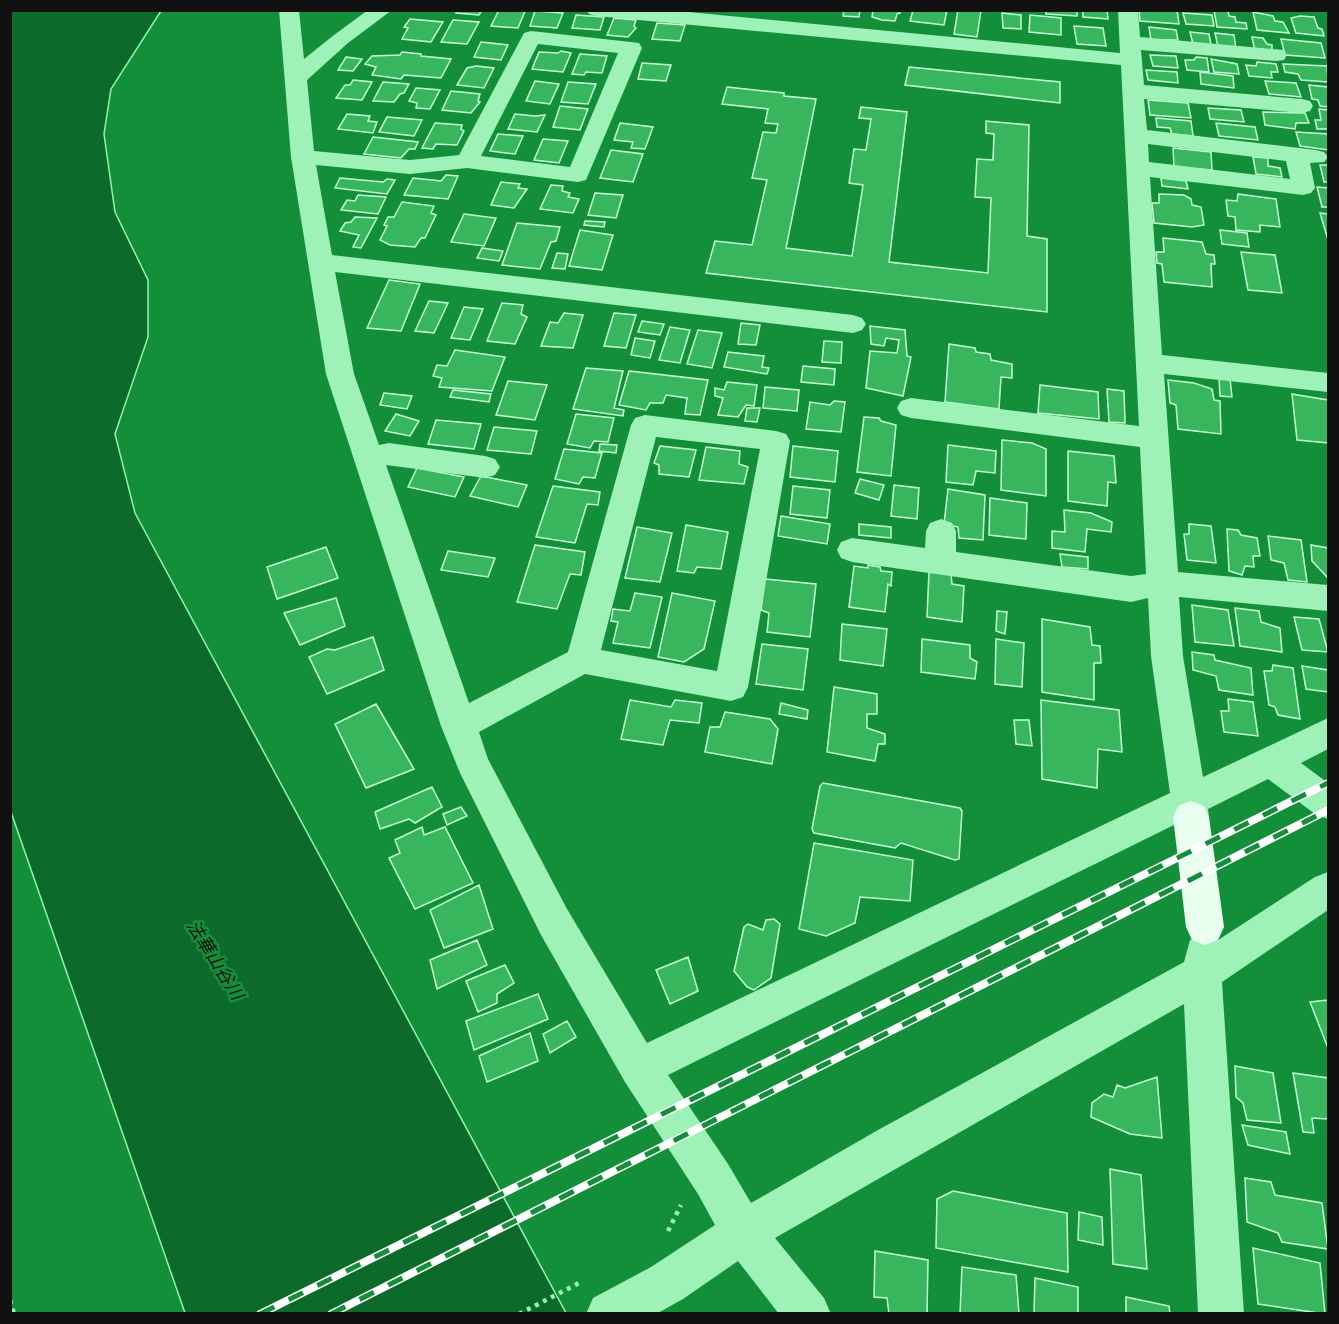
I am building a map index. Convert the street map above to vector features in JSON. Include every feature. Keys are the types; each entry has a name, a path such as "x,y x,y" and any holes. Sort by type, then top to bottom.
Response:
{"main road":[{"path":"1191,809 1205,927"}],"street":[{"path":"289,10 303,158 340,374 472,762 554,922 639,1068 713,1179 743,1232 808,1314"},
{"path":"296,78 341,39 382,10"},
{"path":"596,10 710,16 1131,52 1276,55"},
{"path":"1128,10 1167,656 1191,809"},
{"path":"303,158 410,167 467,161 578,175 631,48 531,37 467,161"},
{"path":"1133,91 1254,95 1302,106"},
{"path":"1136,136 1307,156 1303,188 1138,168"},
{"path":"322,262 853,324"},
{"path":"1150,363 1329,382"},
{"path":"911,408 1154,438"},
{"path":"458,726 582,660 731,687 776,441 645,425 582,660"},
{"path":"369,458 389,454 485,467"},
{"path":"940,563 941,531"},
{"path":"852,550 1131,589 1162,583 1329,598"},
{"path":"639,1068 1191,809 1271,761 1329,733"},
{"path":"1271,761 1329,803"},
{"path":"609,1314 666,1283 743,1232 893,1145 1202,973 1329,889"},
{"path":"1205,927 1202,973 1221,1314"}],"path":[{"path":"660,1237 668,1232 682,1201"},
{"path":"10,1300 14,1314"}],"water":[{"name":"法華山谷川","path":"10,11 161,11 111,89 104,134 115,212 148,280 148,337 115,434 135,513 566,1313 185,1313 11,812"}],"building":[{"path":"457,10 482,10 479,15 456,13"},
{"path":"499,10 525,11 518,28 491,26"},
{"path":"844,10 860,10 859,17 843,16"},
{"path":"873,10 900,10 900,13 897,14 895,21 882,20 872,17"},
{"path":"913,10 947,10 944,25 910,21"},
{"path":"958,10 981,10 977,37 954,34"},
{"path":"1046,10 1077,10 1077,16 1046,14"},
{"path":"1083,10 1107,10 1108,19 1083,17"},
{"path":"1139,10 1177,10 1179,24 1140,21"},
{"path":"1214,10 1228,10 1229,16 1235,17 1236,22 1246,23 1247,29 1217,27"},
{"path":"535,11 563,13 557,28 530,26"},
{"path":"1253,12 1273,16 1275,21 1283,22 1289,33 1257,30"},
{"path":"1002,13 1021,15 1021,29 1003,28"},
{"path":"1183,13 1212,15 1214,26 1186,24"},
{"path":"576,15 604,17 600,30 572,28"},
{"path":"1030,15 1061,18 1061,35 1029,32"},
{"path":"1314,17 1324,36 1296,33 1291,18"},
{"path":"614,18 636,20 634,26 636,28 628,37 607,35"},
{"path":"410,19 443,22 431,42 402,39 408,28 404,27"},
{"path":"453,20 479,22 467,44 441,42"},
{"path":"657,23 685,25 680,41 652,39"},
{"path":"1074,26 1103,28 1106,46 1077,44"},
{"path":"1149,27 1176,30 1178,40 1151,40"},
{"path":"1190,32 1209,34 1211,45 1193,44"},
{"path":"1215,33 1234,35 1236,49 1218,47"},
{"path":"1252,37 1263,38 1267,44 1272,45 1272,52 1255,51"},
{"path":"1281,39 1321,43 1325,58 1285,55"},
{"path":"481,42 508,45 501,60 474,57"},
{"path":"561,51 571,53 563,72 532,69 539,52 558,53"},
{"path":"402,52 451,59 441,78 404,75 401,79 372,75 376,67 365,64 372,56 400,55"},
{"path":"580,54 607,56 602,73 572,74"},
{"path":"1150,55 1176,56 1178,68 1153,66"},
{"path":"346,57 362,59 353,71 338,70"},
{"path":"1196,57 1207,58 1209,72 1187,70 1185,60 1194,60"},
{"path":"1211,59 1237,64 1239,74 1214,72"},
{"path":"1257,62 1276,64 1278,72 1271,72 1272,78 1249,76 1246,65 1256,66"},
{"path":"642,63 671,65 666,81 638,79"},
{"path":"1283,64 1327,66 1328,82 1301,80 1298,74 1285,72"},
{"path":"476,66 494,68 484,88 457,85 467,68"},
{"path":"909,67 1060,82 1060,103 905,85"},
{"path":"1146,70 1177,72 1178,83 1148,80"},
{"path":"1200,72 1233,76 1234,88 1201,84"},
{"path":"353,80 372,82 362,100 336,98 345,85 350,85"},
{"path":"535,81 559,84 550,104 526,101"},
{"path":"1265,81 1296,83 1301,97 1269,94"},
{"path":"383,82 409,84 404,93 400,94 394,102 373,101"},
{"path":"568,82 596,84 588,104 561,102"},
{"path":"1309,85 1328,87 1328,107 1320,106 1318,100 1312,99"},
{"path":"727,87 816,99 786,248 852,256 863,185 849,183 854,149 866,150 871,119 859,118 861,107 907,112 889,262 988,273 991,198 975,197 977,159 993,160 994,134 986,133 986,121 1029,125 1027,236 1047,239 1047,312 706,273 715,241 752,245 767,180 752,178 763,132 776,133 778,124 765,123 768,109 722,104"},
{"path":"416,88 440,90 430,109 416,108 417,103 409,101"},
{"path":"451,91 480,94 478,101 480,102 471,113 442,110"},
{"path":"1148,100 1188,103 1191,118 1150,115"},
{"path":"560,106 588,109 580,130 553,127"},
{"path":"1208,108 1241,110 1244,122 1210,119"},
{"path":"1319,109 1328,110 1328,129 1317,129 1315,120 1321,120"},
{"path":"1263,112 1305,113 1309,123 1296,123 1295,129 1265,125"},
{"path":"347,114 370,116 368,121 377,122 373,133 338,129"},
{"path":"515,114 545,115 537,132 508,129"},
{"path":"387,117 422,120 414,136 379,132"},
{"path":"1156,118 1191,121 1193,136 1172,134 1170,128 1157,127"},
{"path":"435,123 462,125 461,129 464,131 457,145 436,144 433,149 422,148"},
{"path":"620,123 653,127 645,149 631,148 633,142 614,140"},
{"path":"1216,123 1255,127 1258,140 1219,136"},
{"path":"1296,132 1328,134 1328,150 1300,146"},
{"path":"498,134 523,136 515,154 490,151"},
{"path":"373,137 418,142 415,149 409,149 401,158 364,154"},
{"path":"543,139 568,141 559,163 534,160"},
{"path":"1173,148 1211,152 1212,170 1174,167"},
{"path":"611,150 643,154 633,182 600,178"},
{"path":"1253,157 1268,158 1268,166 1280,168 1282,177 1256,174"},
{"path":"1320,165 1328,165 1328,182 1324,182"},
{"path":"446,175 458,176 448,199 404,195 413,178 441,181"},
{"path":"340,178 383,182 387,179 395,180 387,194 335,188"},
{"path":"1161,178 1186,181 1188,189 1162,186"},
{"path":"501,182 520,184 518,188 527,189 514,208 491,205"},
{"path":"551,185 563,186 562,191 570,193 568,197 579,199 573,213 540,209"},
{"path":"1317,187 1328,188 1328,207 1322,207"},
{"path":"595,193 623,195 616,218 588,215"},
{"path":"1159,194 1184,195 1191,199 1192,205 1201,207 1204,225 1192,227 1154,223 1152,203 1159,203"},
{"path":"1238,194 1276,199 1280,227 1260,225 1260,232 1236,230 1235,217 1228,216 1226,200 1237,201"},
{"path":"358,195 386,197 378,214 341,210 347,200 355,201"},
{"path":"402,202 434,206 431,213 436,215 425,238 421,238 415,247 390,245 380,240 387,226 384,225 388,217 394,217"},
{"path":"1320,213 1328,214 1328,240"},
{"path":"464,214 496,218 484,246 451,242"},
{"path":"355,217 377,218 361,248 353,247 359,235 340,231 345,223 351,222"},
{"path":"585,221 605,222 604,227 584,225"},
{"path":"517,223 560,227 556,241 551,242 540,269 502,265"},
{"path":"580,230 613,235 602,270 569,266"},
{"path":"1220,230 1247,233 1249,247 1222,244"},
{"path":"1163,238 1202,242 1206,254 1214,255 1215,264 1211,264 1212,287 1164,282 1162,264 1157,263 1156,252 1164,252"},
{"path":"482,248 503,251 499,261 477,258"},
{"path":"1241,252 1275,255 1282,293 1248,290"},
{"path":"557,253 568,254 565,269 552,268"},
{"path":"389,280 420,284 401,331 367,328"},
{"path":"429,301 448,303 434,333 415,331"},
{"path":"502,303 523,305 521,314 527,317 515,344 487,341"},
{"path":"464,307 483,309 470,340 451,338"},
{"path":"564,313 583,315 573,348 541,346 550,322 558,323"},
{"path":"614,313 636,315 626,348 604,346"},
{"path":"642,321 664,324 660,335 638,332"},
{"path":"741,323 760,325 756,345 738,344"},
{"path":"870,326 905,330 907,356 911,357 903,396 866,388 870,351 897,353 899,340 886,338 884,346 871,344"},
{"path":"670,327 690,330 680,363 659,360"},
{"path":"698,330 722,333 712,368 687,364"},
{"path":"635,338 655,341 650,358 631,355"},
{"path":"824,341 842,342 841,363 822,362"},
{"path":"949,344 975,348 976,352 990,354 991,360 1012,364 1012,378 1001,377 999,409 945,402"},
{"path":"455,350 505,357 492,391 439,387 442,378 433,376 437,365 447,366"},
{"path":"728,352 764,356 762,367 769,368 767,374 724,367"},
{"path":"803,366 835,369 834,385 801,382"},
{"path":"586,368 623,371 614,408 624,410 623,416 573,409"},
{"path":"629,371 708,380 700,415 685,414 687,398 666,395 663,403 650,403 646,410 619,405"},
{"path":"1219,378 1230,379 1232,397 1220,396"},
{"path":"1168,380 1194,383 1212,389 1214,400 1220,401 1221,434 1178,429 1176,405 1170,403"},
{"path":"508,381 547,385 535,420 496,415"},
{"path":"727,382 757,385 754,406 746,405 738,417 718,415 723,398 715,396 715,388 724,390"},
{"path":"1040,385 1098,392 1099,419 1038,413"},
{"path":"765,387 799,390 797,411 763,408"},
{"path":"1107,389 1124,391 1125,423 1109,422"},
{"path":"453,390 491,394 489,402 450,397"},
{"path":"384,393 412,396 407,409 380,405"},
{"path":"1292,394 1328,400 1328,443 1297,440"},
{"path":"834,401 845,402 841,432 806,429 810,402 830,405"},
{"path":"747,408 760,408 757,422 745,421"},
{"path":"396,414 419,421 410,436 385,431"},
{"path":"576,414 614,418 608,442 594,441 590,448 567,444"},
{"path":"864,417 879,418 881,421 896,425 891,476 857,472"},
{"path":"436,420 481,424 474,449 428,444"},
{"path":"494,427 537,431 531,454 487,450"},
{"path":"1002,440 1032,443 1046,449 1046,496 1001,490"},
{"path":"600,444 617,445 616,453 599,451"},
{"path":"948,445 996,451 995,473 976,471 973,485 946,482"},
{"path":"660,446 696,450 689,477 659,474 659,465 654,463"},
{"path":"793,446 838,451 835,482 790,477"},
{"path":"706,447 740,451 739,464 748,467 744,484 699,480"},
{"path":"564,449 602,453 595,478 583,477 579,484 555,479"},
{"path":"1068,451 1114,456 1116,483 1108,482 1107,506 1068,501"},
{"path":"417,468 464,477 455,497 408,487"},
{"path":"481,476 527,485 518,507 470,496"},
{"path":"860,479 884,485 879,500 855,493"},
{"path":"894,485 919,488 917,519 891,516"},
{"path":"553,486 600,492 598,505 587,504 575,543 536,537"},
{"path":"793,486 830,490 827,518 790,514"},
{"path":"948,489 985,495 983,540 959,538 958,527 944,524"},
{"path":"990,498 1027,503 1026,539 989,535"},
{"path":"1064,510 1091,513 1112,522 1111,532 1087,529 1085,552 1052,548 1052,531 1065,532"},
{"path":"781,516 830,524 827,544 778,536"},
{"path":"859,524 891,527 891,538 859,535"},
{"path":"1189,524 1211,526 1216,563 1187,560 1184,534 1189,534"},
{"path":"686,525 728,532 721,569 697,567 694,573 677,571"},
{"path":"637,527 672,533 660,582 625,578"},
{"path":"1227,529 1238,530 1241,535 1257,538 1260,556 1253,556 1254,567 1245,566 1242,575 1229,571"},
{"path":"1268,536 1301,540 1307,582 1288,580 1284,563 1271,560"},
{"path":"535,545 585,552 581,575 570,574 557,609 517,602"},
{"path":"1311,545 1328,548 1328,578 1312,561"},
{"path":"326,547 338,578 277,599 267,567"},
{"path":"448,551 495,558 488,577 441,570"},
{"path":"1060,554 1088,557 1088,569 1062,567"},
{"path":"868,565 880,567 881,571 892,572 891,586 888,584 885,612 849,607 854,566 868,568"},
{"path":"929,572 951,574 952,584 964,586 962,622 927,617"},
{"path":"765,579 816,584 810,637 767,632 769,613 761,610"},
{"path":"635,593 662,597 650,648 613,643 618,622 611,621 613,609 630,611"},
{"path":"672,593 715,601 704,649 684,662 658,657"},
{"path":"336,598 345,626 300,645 284,613"},
{"path":"1192,605 1228,610 1234,646 1195,642"},
{"path":"1235,608 1259,611 1261,622 1280,628 1282,652 1240,646"},
{"path":"997,611 1007,612 1005,634 996,631"},
{"path":"1294,617 1319,619 1328,652 1302,650"},
{"path":"1042,619 1090,627 1092,645 1100,646 1101,663 1094,663 1094,700 1042,692"},
{"path":"842,624 887,629 883,666 840,660"},
{"path":"373,637 384,670 327,694 309,657 327,649 335,650"},
{"path":"922,639 970,645 970,658 977,662 975,679 921,672"},
{"path":"996,639 1024,643 1022,687 995,684"},
{"path":"762,644 808,649 803,690 756,684"},
{"path":"1192,652 1214,655 1215,660 1251,668 1253,695 1219,690 1216,676 1193,670"},
{"path":"1273,665 1293,668 1300,719 1278,715 1275,707 1269,705 1264,671 1272,671"},
{"path":"1302,666 1328,670 1328,692 1306,689"},
{"path":"834,687 877,694 877,714 867,714 867,728 885,734 885,744 878,744 875,761 827,752"},
{"path":"1228,699 1253,702 1258,736 1224,732 1221,711 1229,711"},
{"path":"630,700 671,707 675,700 702,703 699,723 670,720 663,745 621,739"},
{"path":"1041,700 1119,710 1122,752 1098,749 1097,788 1042,779"},
{"path":"781,703 808,710 807,719 779,714"},
{"path":"376,704 414,769 366,788 335,724"},
{"path":"725,712 770,719 778,729 772,764 705,752 710,727 720,727"},
{"path":"1014,720 1029,720 1032,746 1016,744"},
{"path":"823,783 960,808 962,811 959,859 955,860 901,843 895,848 814,833 812,829 820,786"},
{"path":"432,787 442,807 415,823 409,819 380,829 375,812"},
{"path":"461,807 467,816 447,825 443,814"},
{"path":"422,827 424,835 445,827 473,883 415,909 389,858 400,853 395,840"},
{"path":"814,843 913,860 910,901 860,897 855,923 826,936 799,929"},
{"path":"479,885 493,929 444,948 430,910"},
{"path":"774,919 780,924 771,978 754,990 747,987 734,971 744,927 748,924 763,930 766,920"},
{"path":"477,940 487,965 437,989 430,960"},
{"path":"688,957 698,991 670,1004 656,970"},
{"path":"505,965 514,983 497,994 497,1003 478,1012 466,981"},
{"path":"538,994 548,1019 474,1050 466,1021"},
{"path":"1328,1000 1328,1048 1310,1002"},
{"path":"567,1021 576,1037 550,1053 543,1034"},
{"path":"530,1033 538,1061 487,1082 479,1056"},
{"path":"1235,1066 1273,1073 1281,1123 1247,1120 1243,1103 1236,1097"},
{"path":"1293,1073 1328,1078 1328,1119 1312,1118 1314,1133 1303,1132"},
{"path":"1157,1077 1162,1138 1130,1134 1091,1117 1092,1103 1104,1094 1113,1097 1117,1085 1125,1088"},
{"path":"1242,1125 1286,1132 1290,1154 1248,1145"},
{"path":"1110,1169 1141,1175 1147,1269 1113,1264"},
{"path":"1245,1178 1271,1182 1275,1195 1322,1203 1328,1249 1282,1242 1278,1233 1247,1222"},
{"path":"953,1191 1067,1213 1068,1272 936,1248 937,1199"},
{"path":"1079,1212 1102,1217 1103,1245 1078,1240"},
{"path":"1253,1248 1320,1263 1325,1314 1258,1304"},
{"path":"875,1251 928,1260 927,1314 889,1314 887,1298 874,1297"},
{"path":"962,1267 1016,1275 1019,1314 960,1314"},
{"path":"1035,1278 1078,1287 1078,1314 1034,1314"},
{"path":"1126,1297 1169,1306 1170,1314 1126,1314"}],"railway":[{"path":"260,1314 1328,783"},
{"path":"331,1314 1328,810"}]}
